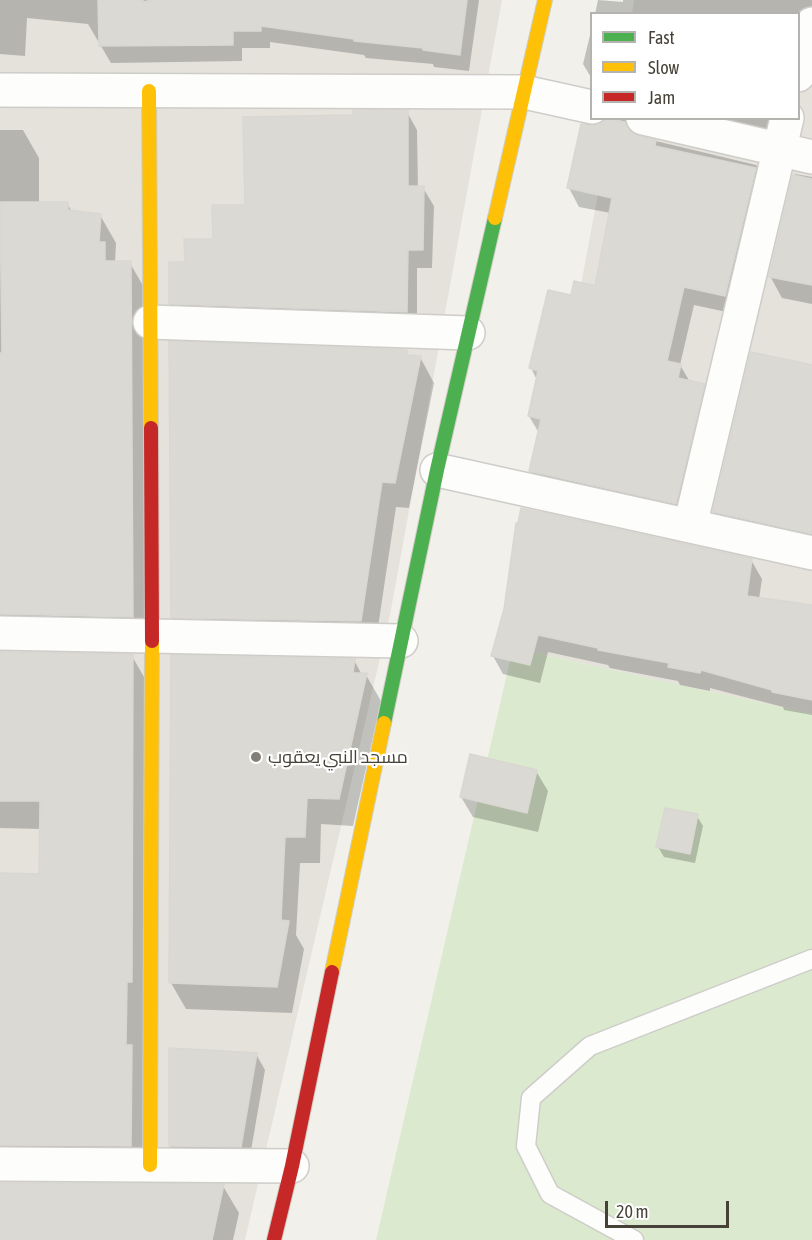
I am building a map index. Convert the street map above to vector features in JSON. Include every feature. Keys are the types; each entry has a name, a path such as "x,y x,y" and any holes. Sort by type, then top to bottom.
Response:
{"street":[{"path":"274,1240 292,1166 437,470 545,0"},
{"path":"800,68 812,24"},
{"path":"0,90 524,92 590,107"},
{"path":"148,91 152,636 150,1165"},
{"path":"660,120 783,134 812,157"},
{"path":"690,526 783,134"},
{"path":"150,322 468,333"},
{"path":"437,470 812,553"},
{"path":"0,633 401,641"},
{"path":"0,1164 292,1166"}],"lane":[{"path":"634,1240 550,1194 526,1146 531,1098 590,1046 812,959"}],"shaded area":[{"path":"0,0 502,0 390,615 245,1240 0,1240"},
{"path":"634,0 812,0 812,714 513,648 612,120 800,120 800,12 632,12"}],"green space":[{"path":"513,648 812,714 812,1240 376,1240"}],"building":[{"path":"98,0 143,0 143,2 152,0 467,0 460,55 261,26 261,31 233,31 233,45 99,46"},
{"path":"353,110 408,110 408,186 424,186 423,250 408,250 407,312 169,304 169,262 185,262 184,239 213,239 212,205 245,205 243,117 353,115"},
{"path":"604,120 625,122 631,132 656,140 655,146 756,168 725,296 684,287 667,361 681,364 678,378 705,384 676,504 529,471 541,419 528,416 538,371 529,368 548,290 571,295 574,281 595,286 612,198 567,188 581,124 597,125"},
{"path":"793,175 812,179 812,285 769,277"},
{"path":"0,202 68,202 68,210 101,214 99,242 105,242 105,261 131,261 133,617 0,614 0,353 2,353"},
{"path":"169,341 407,350 407,355 421,356 395,483 382,482 361,621 171,618"},
{"path":"751,352 812,365 812,534 713,512"},
{"path":"521,508 752,559 747,596 812,605 812,700 772,692 772,690 701,670 700,673 668,667 669,663 598,650 598,648 538,635 530,665 491,656 504,609 516,523 518,523"},
{"path":"0,652 133,654 132,982 127,982 126,1045 132,1045 131,1146 0,1145 0,873 39,874 40,801 0,801"},
{"path":"171,655 355,659 353,673 367,673 339,799 307,798 305,837 285,837 281,920 289,921 277,987 169,983"},
{"path":"470,754 537,770 527,813 460,797"},
{"path":"665,808 698,814 690,854 656,847"},
{"path":"169,1048 257,1053 241,1147 169,1146"},
{"path":"0,1183 224,1184 212,1240 0,1240"}],"traffic: fast":[{"path":"384,723 437,470 495,218"}],"traffic: slow":[{"path":"495,218 545,0"},
{"path":"149,91 151,428"},
{"path":"150,1165 152,641"},
{"path":"332,972 384,723"}],"traffic: jam":[{"path":"151,428 152,641"},
{"path":"274,1240 292,1166 332,972"}],"place":[{"name":"مسجد النبي يعقوب","path":"256,757"}]}
